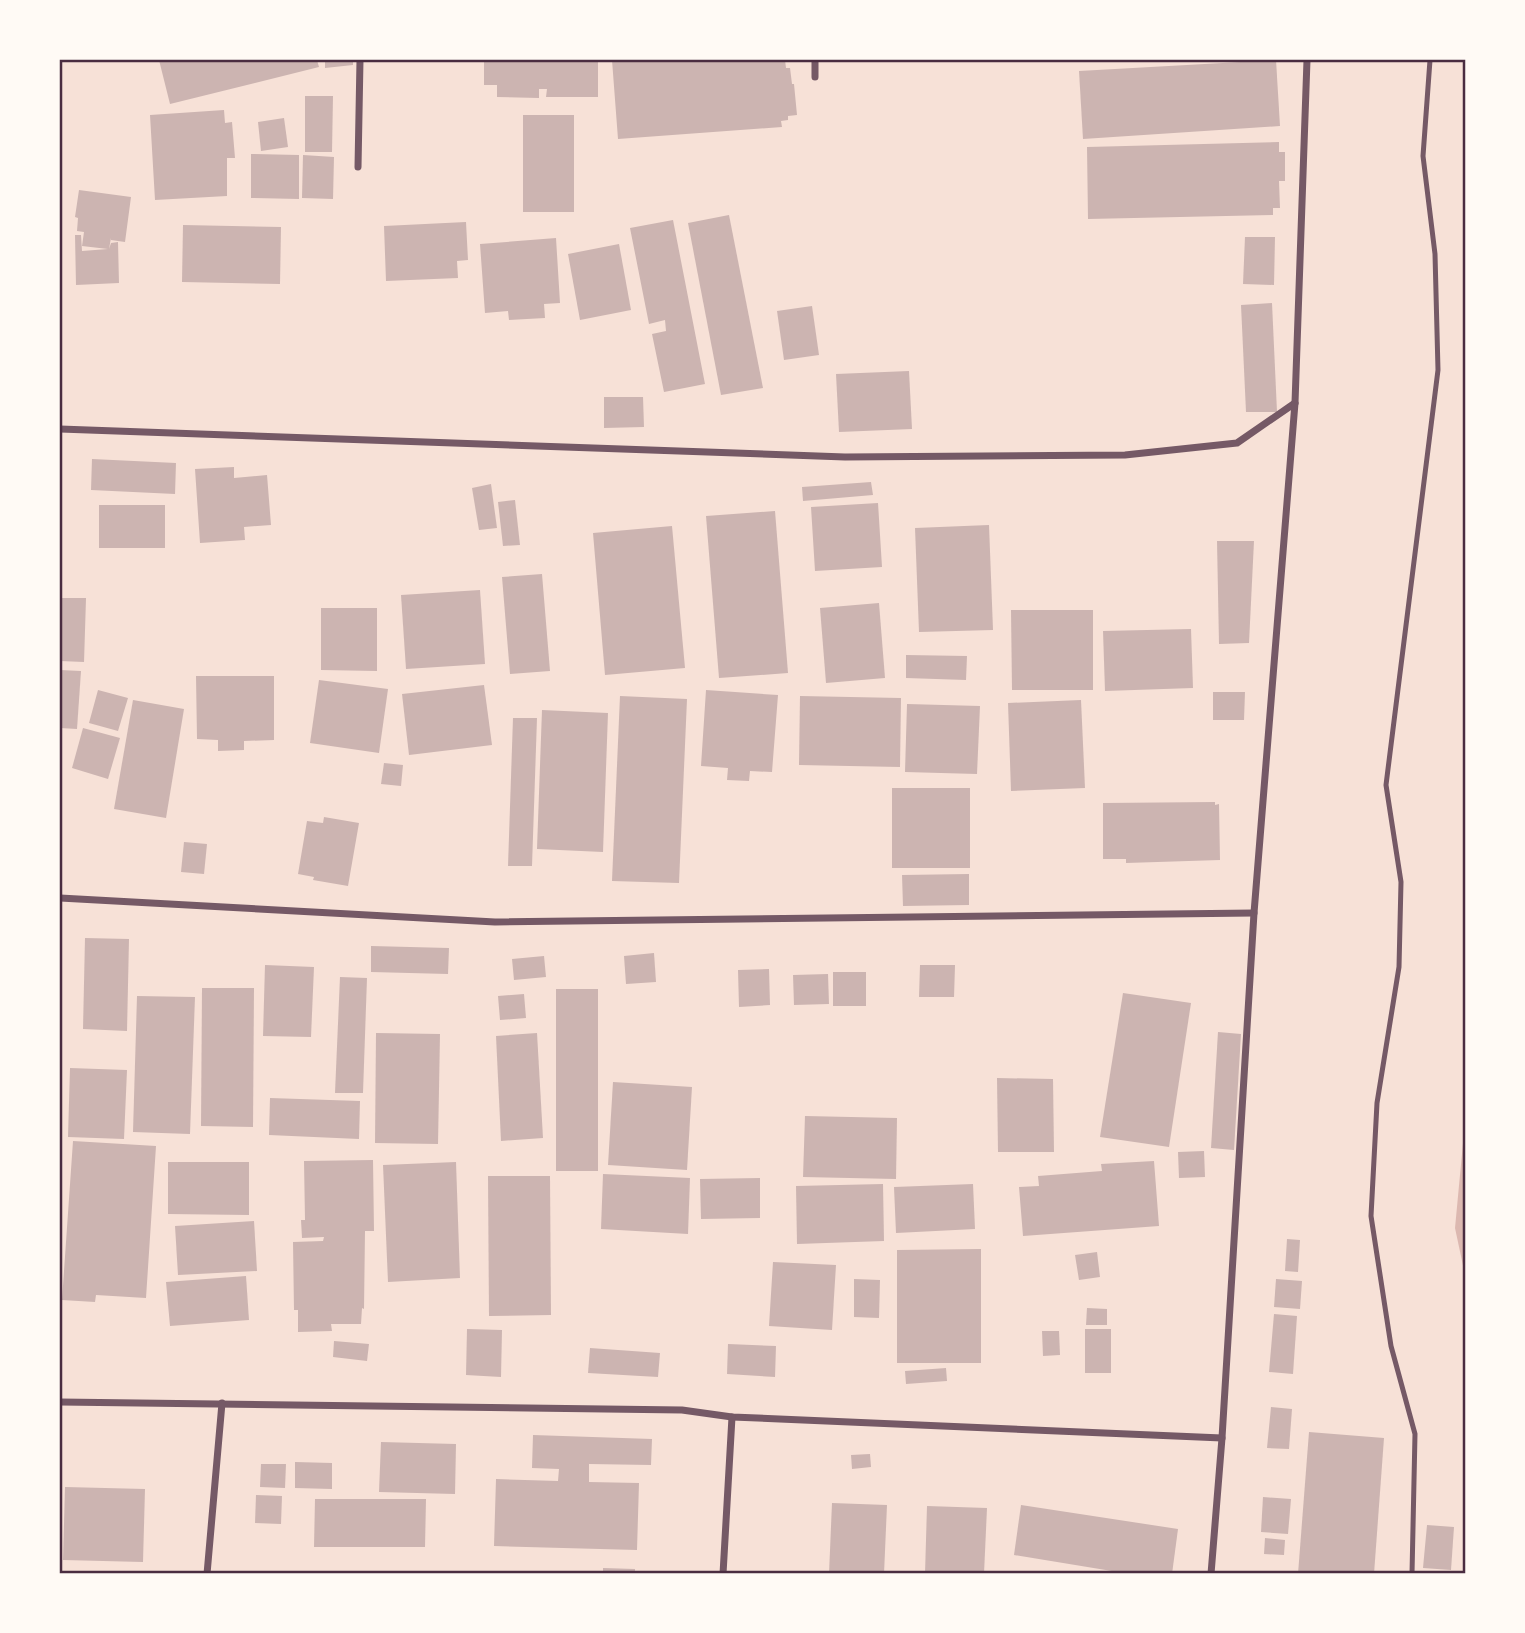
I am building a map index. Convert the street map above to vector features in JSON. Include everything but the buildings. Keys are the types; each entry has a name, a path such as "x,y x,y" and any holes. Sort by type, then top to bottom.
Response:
{"street":[{"path":"358,167 360,60"},
{"path":"815,60 815,76"},
{"path":"1211,1573 1222,1438 1254,913 1295,403 1307,60"},
{"path":"60,429 845,457 1125,455 1237,443 1295,403"},
{"path":"60,898 495,922 1254,913"},
{"path":"60,1402 682,1410 732,1418 1222,1438"},
{"path":"207,1573 222,1403"},
{"path":"723,1573 732,1418"}],"lane":[{"path":"1412,1573 1415,1434 1391,1346 1371,1216 1377,1103 1399,967 1401,882 1386,785 1438,370 1436,254 1423,156 1430,60"}],"shaded area":[{"path":"1465,1122 1465,1275 1455,1228"}]}
